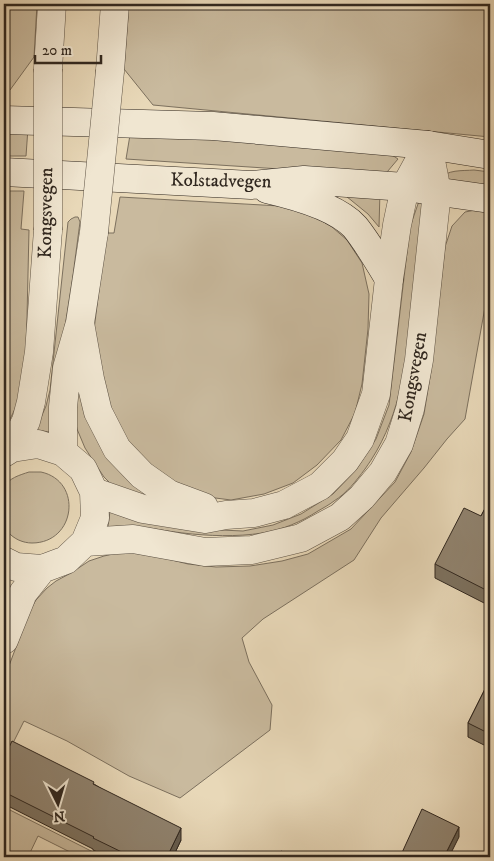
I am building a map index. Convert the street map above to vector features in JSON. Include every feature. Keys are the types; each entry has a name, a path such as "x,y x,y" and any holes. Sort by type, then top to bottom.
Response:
{"street":[{"name":"Kongsvegen","path":"8,451 26,421 39,352 48,230 48,70 52,4"},
{"path":"63,452 63,408 67,368 80,323 94,232 115,4"},
{"path":"4,120 213,126 428,145 490,155"},
{"name":"Kongsvegen","path":"94,492 143,509 205,519 254,513 284,505 320,486 345,461 360,439 376,394 397,225 405,188 428,145"},
{"name":"Kongsvegen","path":"85,542 133,539 205,552 252,550 300,538 340,516 362,497 383,472 399,444 410,410 418,360 437,192 428,145"},
{"name":"Kolstadvegen","path":"4,172 251,185 304,180 437,192"},
{"path":"251,185 295,196 340,215 354,226 368,244 389,279"},
{"path":"437,192 490,199"},
{"path":"80,323 98,412 118,449 142,475 169,494 226,515"},
{"path":"4,560 16,567 42,569 66,560 85,542 95,518 94,492 83,469 63,452 38,444 8,451"},
{"path":"4,640 23,593 42,569"}],"shaded area":[{"path":"4,4 37,4 34,57 10,90 4,90"},
{"path":"129,4 490,4 490,137 153,105 124,69"},
{"path":"4,128 28,128 26,156 4,156"},
{"path":"131,129 383,149 398,159 382,178 311,171 126,159"},
{"path":"474,170 490,172 490,193 439,180 450,172"},
{"path":"4,191 24,191 21,229 29,230 26,361 21,397 4,429"},
{"path":"380,191 379,227 368,214 341,192"},
{"path":"120,197 280,206 312,215 332,227 347,240 362,263 369,294 368,329 362,384 355,413 341,440 317,465 293,483 264,494 231,500 200,496 155,473 110,422 94,330 106,233 114,233"},
{"path":"419,201 422,201 422,230 404,374 386,432 377,451 351,487 305,519 269,532 243,535 212,535 136,527 108,527 110,511 124,517 147,522 199,529 243,531 273,525 301,514 333,494 356,470 376,439 389,405 410,227"},
{"path":"490,209 490,279 465,419 381,518 354,560 263,619 242,638 249,662 272,705 270,730 180,798 129,776 67,741 24,721 4,761 4,679 30,610 36,600 56,581 89,561 118,553 129,552 188,564 216,567 250,566 282,561 308,554 351,529 395,482 411,452 424,414 431,371 445,247 452,226 465,212"},
{"path":"78,217 80,222 55,390 55,433 36,429 46,406 50,390 68,222"},
{"path":"76,369 169,502 114,487 104,477 85,448 77,429 74,414"},
{"path":"29,472 41,472 54,478 64,487 68,498 69,511 65,523 58,533 47,540 32,543 19,540 10,534 4,527 3,519 4,488 15,477"},
{"path":"4,807 103,857 80,857 38,836 28,857 4,857"}],"building":[{"path":"490,499 490,592 435,564 464,508 481,516"},
{"path":"490,679 490,734 468,723"},
{"path":"12,741 181,828 167,857 132,857 4,792 4,758"},
{"path":"422,809 459,827 444,857 400,857"},
{"path":"281,851 294,857 278,857"}]}
